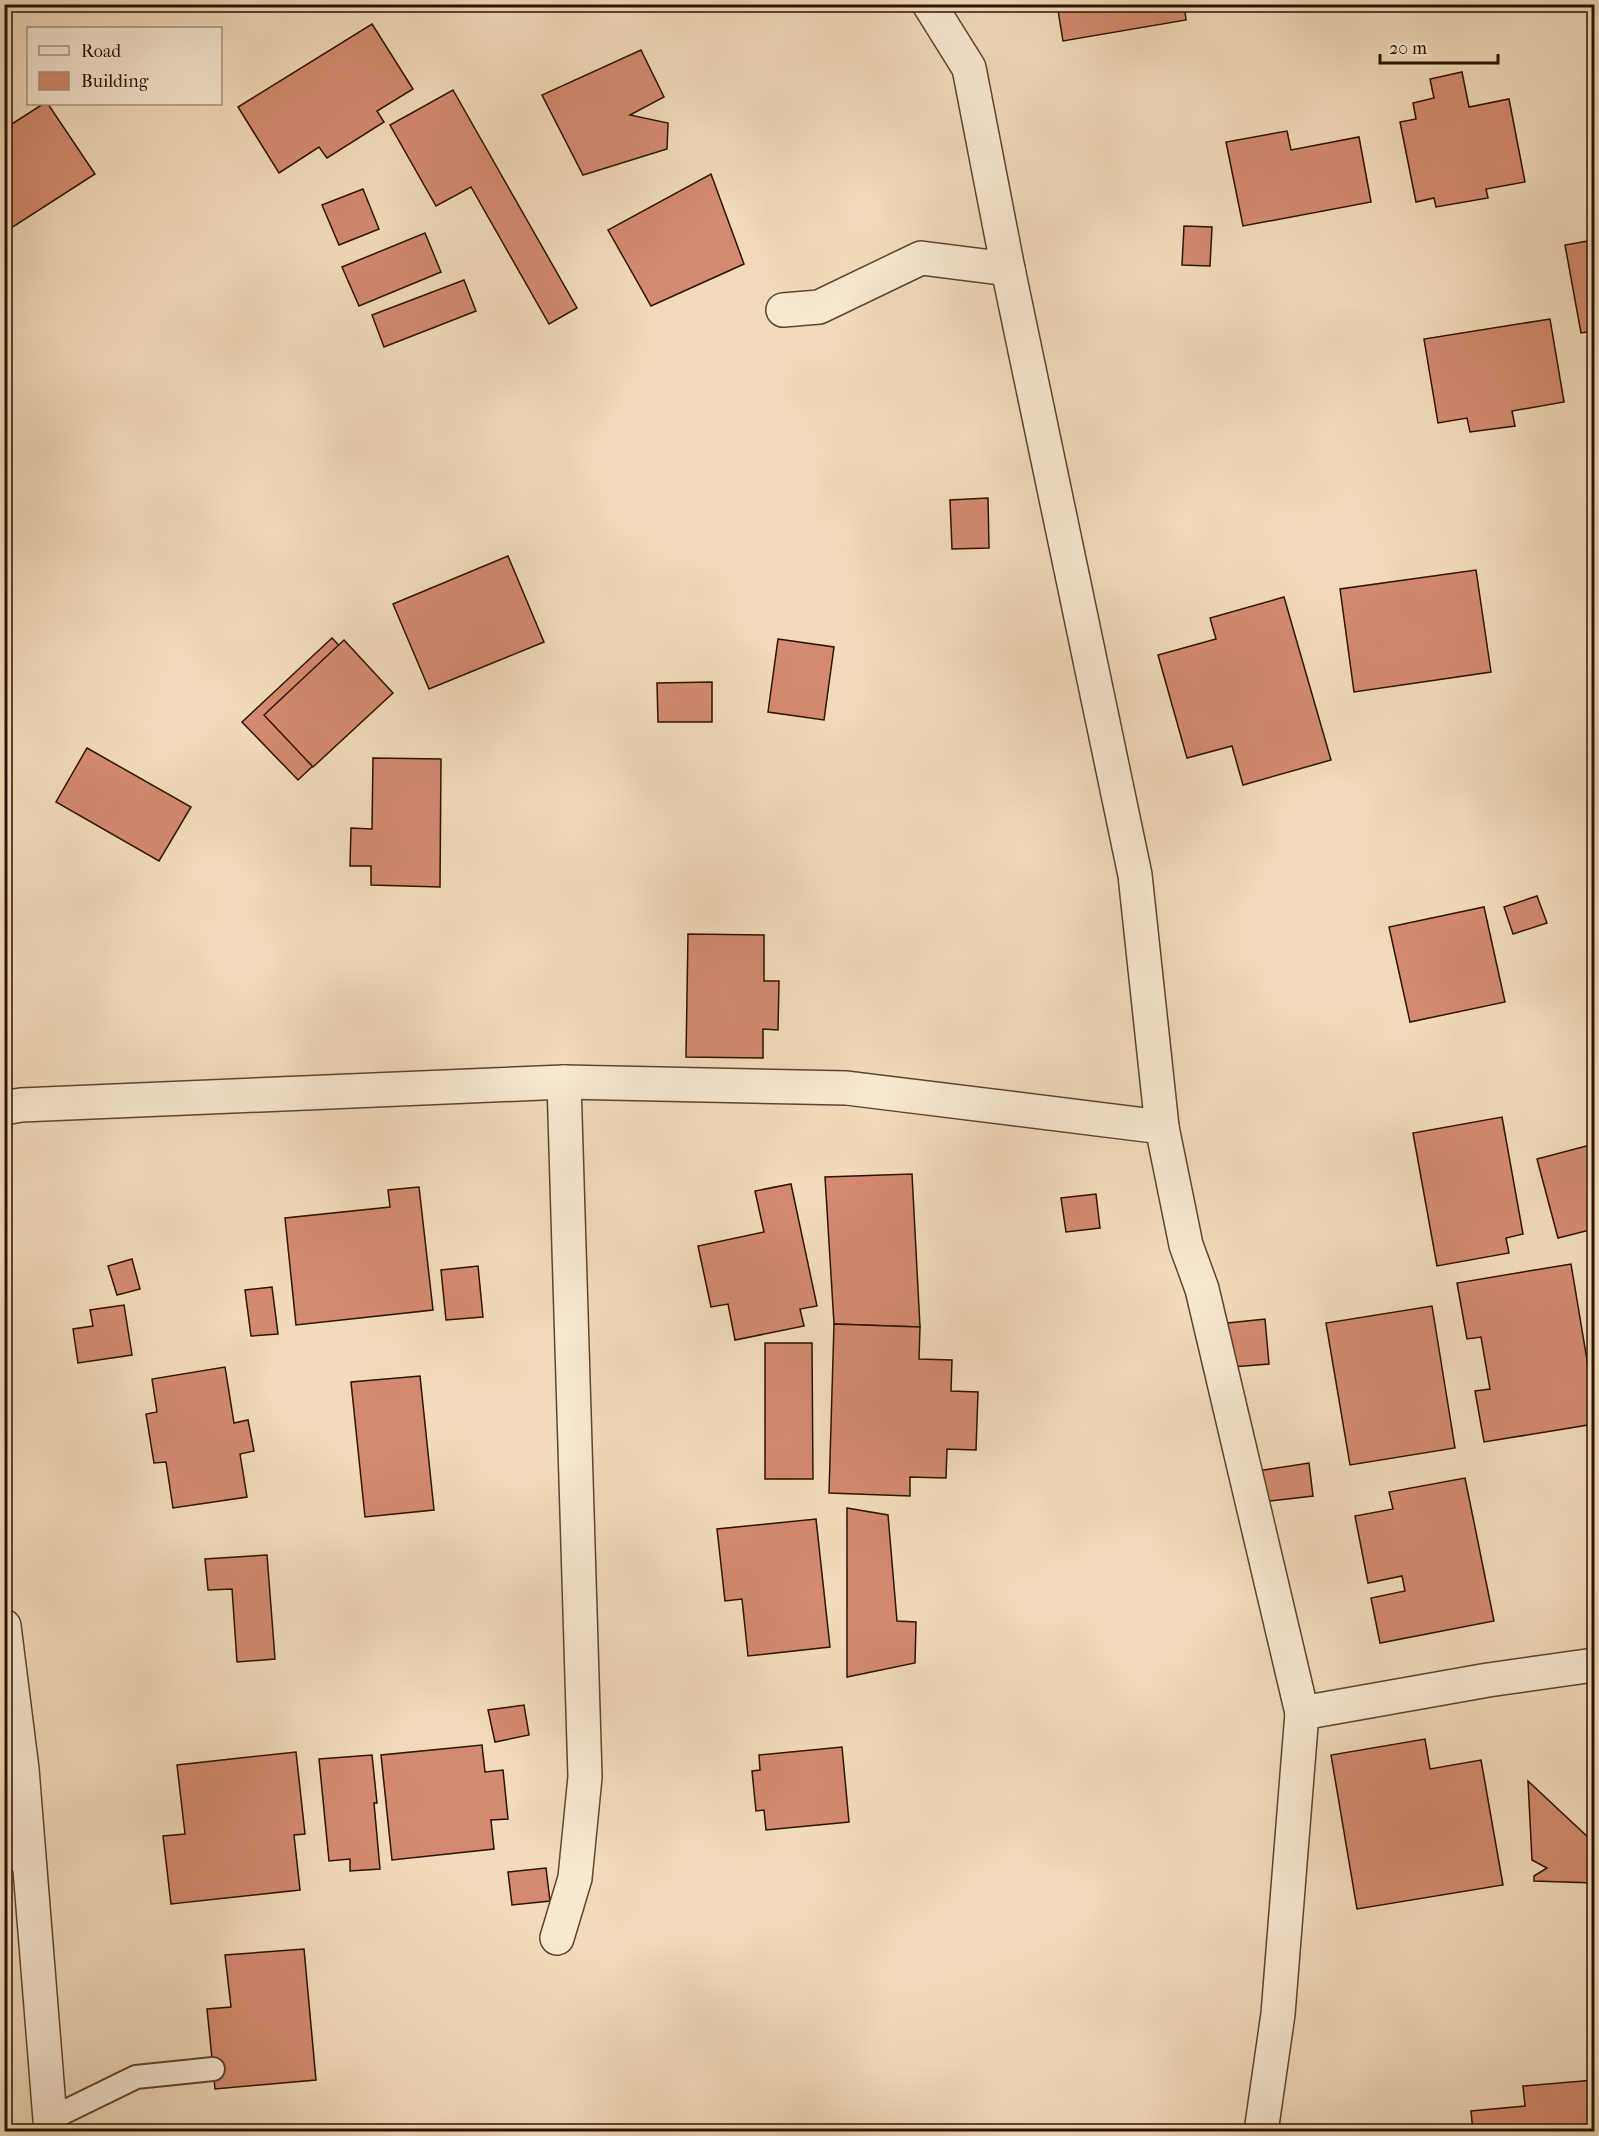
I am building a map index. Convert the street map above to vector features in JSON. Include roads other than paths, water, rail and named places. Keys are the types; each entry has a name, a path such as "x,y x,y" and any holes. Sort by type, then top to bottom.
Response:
{"street":[{"path":"929,4 969,68 1008,269 1135,875 1162,1127 1186,1245 1202,1289 1302,1713 1278,2014 1261,2132"},
{"path":"783,310 819,307 921,258 1008,269"},
{"path":"4,1108 21,1104 564,1082 847,1088 1162,1127"},
{"path":"557,1938 575,1878 585,1777 564,1082"},
{"path":"4,1626 22,1769 53,2127"},
{"path":"1302,1713 1488,1680 1594,1665"}],"lane":[{"path":"4,1848 30,1871"},
{"path":"53,2127 136,2076 213,2069"}]}
